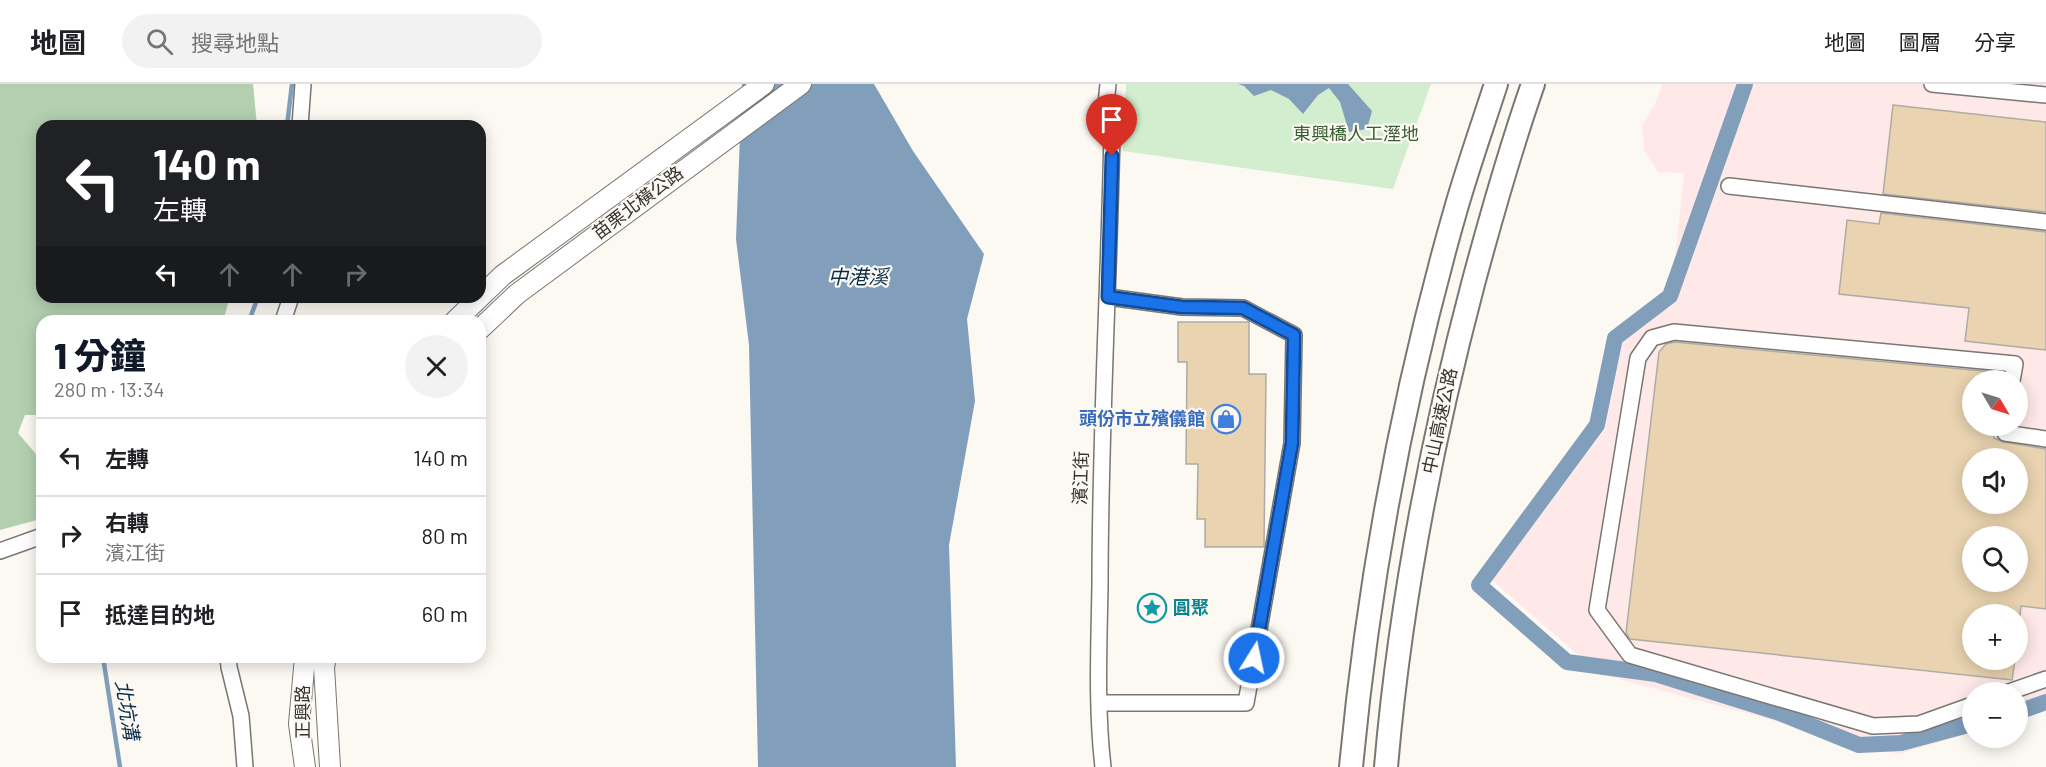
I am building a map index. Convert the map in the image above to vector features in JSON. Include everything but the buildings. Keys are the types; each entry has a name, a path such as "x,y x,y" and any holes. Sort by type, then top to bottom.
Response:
{"highway":[{"name":"中山高速公路","path":"1351,767 1359,686 1380,537 1396,456 1424,330 1457,204 1496,84"},
{"name":"中山高速公路","path":"1386,767 1393,693 1430,463 1457,346 1487,234 1533,84"}],"main road":[{"name":"苗栗北橫公路","path":"486,291 503,275 764,84"},
{"name":"苗栗北橫公路","path":"486,323 517,294 801,84"},
{"name":"苗栗北橫公路","path":"461,315 474,303"},
{"name":"正興路","path":"304,663 299,724 305,767"},
{"name":"正興路","path":"325,663 330,767"}],"street":[{"path":"300,120 303,84"},
{"name":"濱江街","path":"1103,767 1099,703 1100,492 1112,132 1105,115 1108,84"},
{"path":"1932,84 2046,95"},
{"path":"1729,186 2046,222"},
{"path":"1099,703 1246,703 1292,433 1294,335 1243,308 1182,307 1108,297"},
{"path":"1962,709 1919,724 1873,726 1630,655 1597,610 1638,358 1652,338 1674,332 2015,364 2014,370"},
{"path":"2026,436 2046,439"},
{"path":"0,551 36,538"},
{"path":"229,663 241,716 245,767"},
{"path":"2028,685 2046,679"}],"shaded area":[{"path":"1662,84 2046,84 2046,711 2028,716 2028,682 1962,682 1962,735 1899,754 1600,674 1492,580 1605,430 1624,335 1670,307 1684,173 1658,172 1644,150 1642,125 1655,104"}],"green space":[{"path":"0,84 253,84 256,120 36,120 36,303 228,303 225,315 36,315 36,415 25,415 18,433 36,454 36,520 0,530"},
{"name":"東興橋人工溼地","path":"1126,84 1431,84 1393,189 1123,151"}],"water":[{"name":"中港溪","path":"742,84 874,84 913,151 984,254 967,319 975,401 949,545 956,767 758,767 749,345 736,239"},
{"path":"1238,84 1348,84 1372,111 1367,129 1349,132 1340,102 1329,88 1318,95 1303,114 1289,99 1271,90 1254,96 1244,86"}],"waterway":[{"name":"北坑溝","path":"288,120 292,84"},
{"path":"1745,84 1670,296 1615,338 1597,425 1479,585 1567,662 1656,674 1777,712 1859,745 1901,743 1962,727"},
{"name":"北坑溝","path":"251,315 256,303"},
{"name":"北坑溝","path":"104,663 120,767"},
{"path":"2028,708 2046,702"}],"place":[{"name":"頭份市立殯儀館","path":"1226,419"},
{"name":"圓聚","path":"1152,608"}],"route":[{"path":"1112,156 1108,297 1182,307 1243,308 1294,335 1292,443 1254,658"}]}
